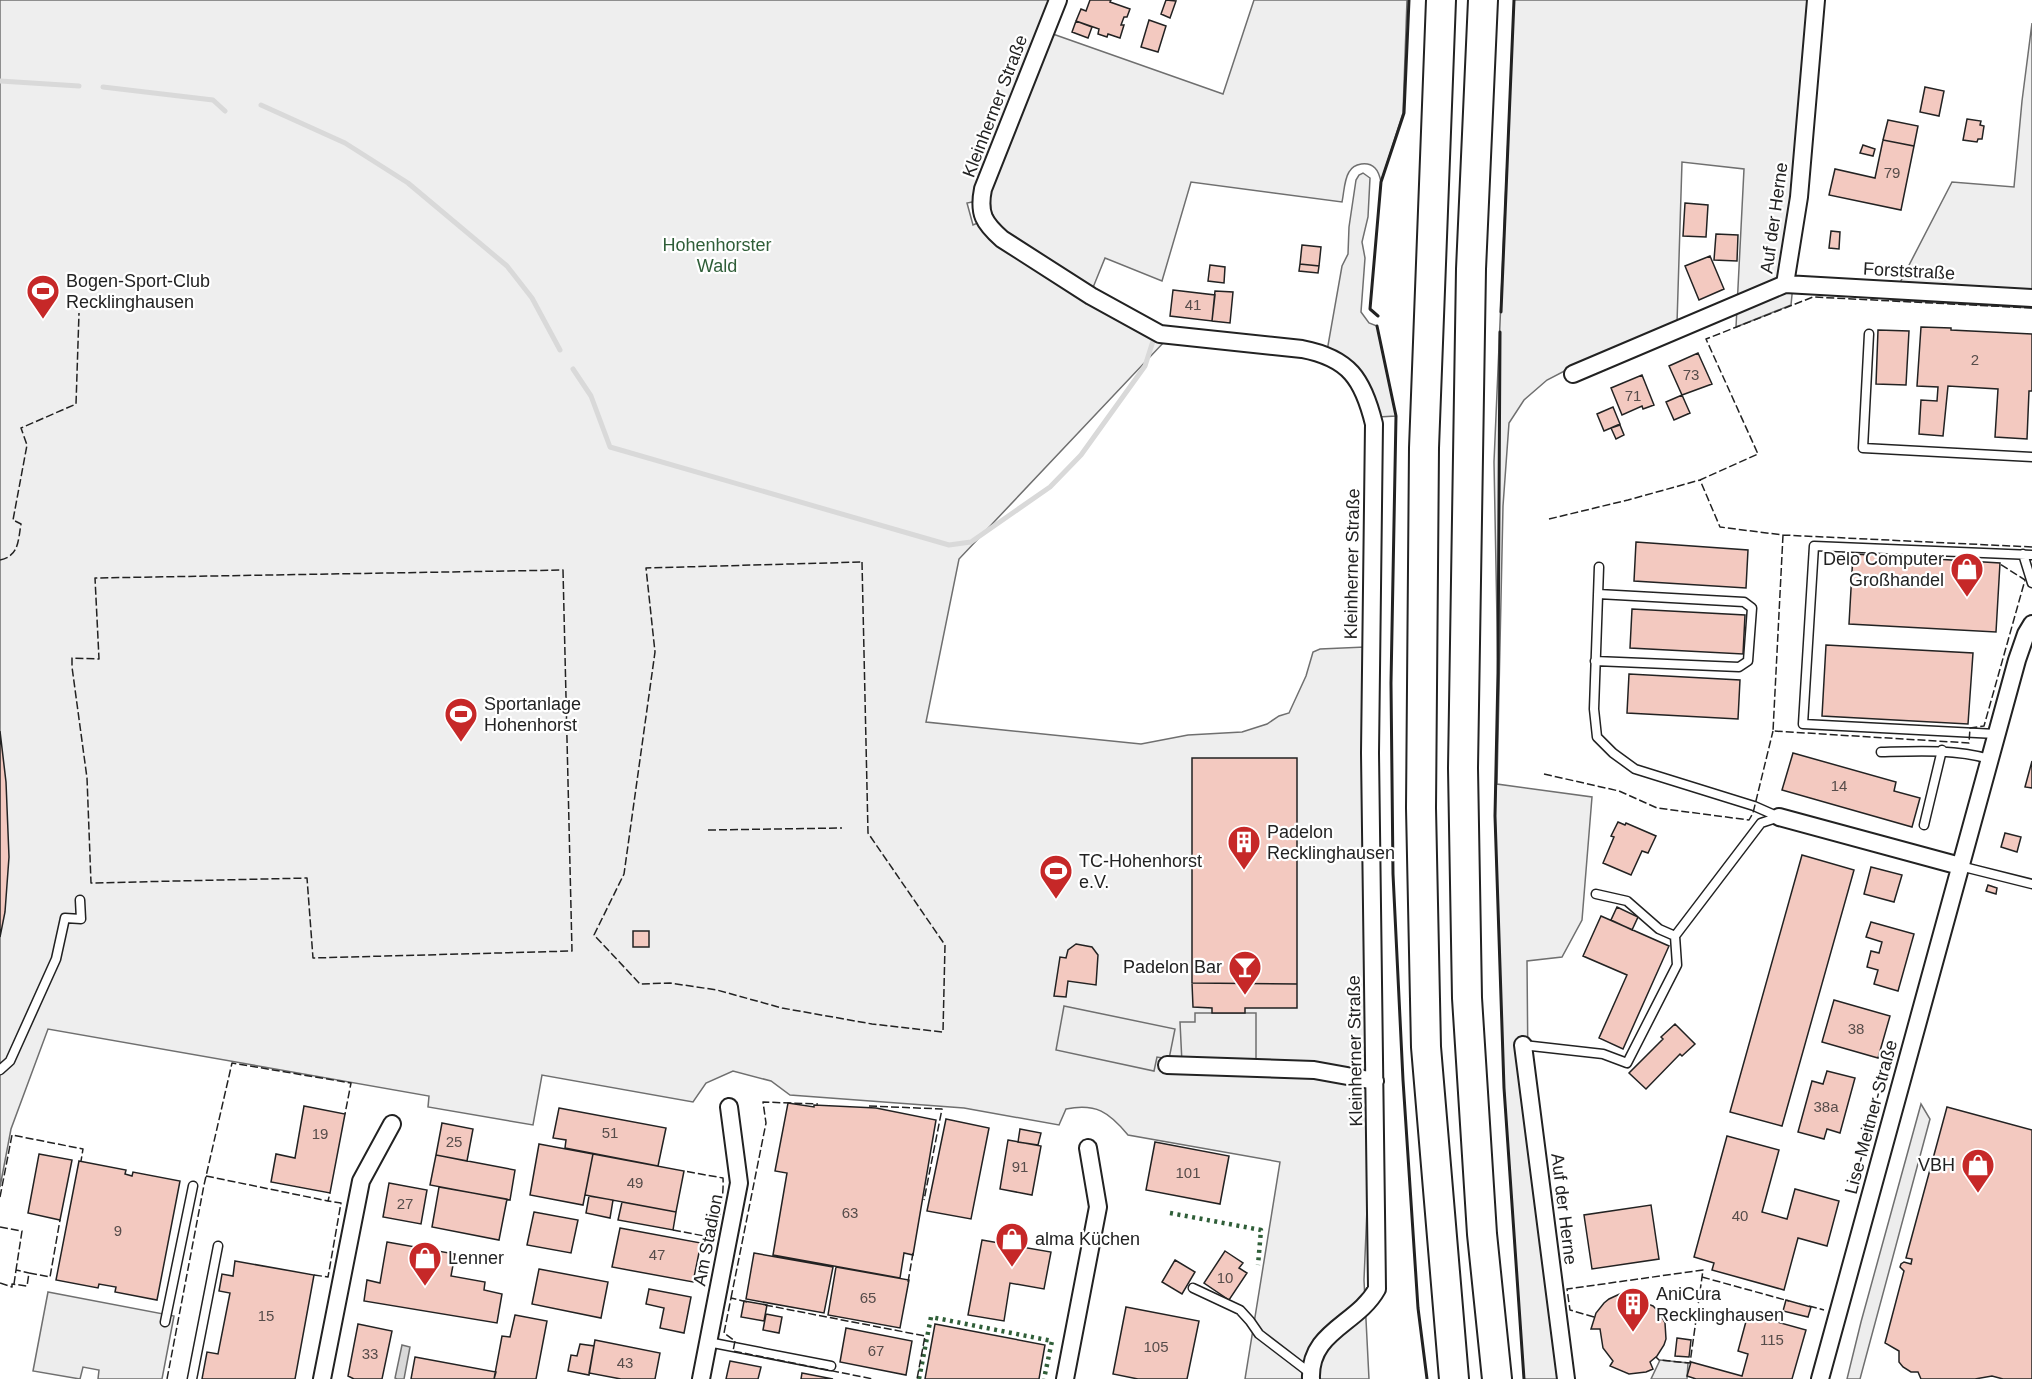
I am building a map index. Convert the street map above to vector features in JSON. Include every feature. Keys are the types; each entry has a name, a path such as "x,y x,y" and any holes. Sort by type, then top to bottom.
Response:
{"highway":[{"path":"1441,0 1424,459 1422,808 1426,1047 1454,1379"},
{"path":"1483,0 1471,281 1463,768 1467,998 1482,1234 1497,1379"}],"street":[{"name":"Kleinherner Straße","path":"1058,0 983,189 982,215 990,228 1002,239 1091,296 1160,334 1302,349 1322,353 1336,359 1358,379 1370,407 1374,424 1370,753 1377,1289 1369,1303 1329,1333 1315,1350 1310,1376"},
{"name":"Auf der Herne","path":"1573,374 1785,284 1799,197 1815,0"},
{"name":"Forststraße","path":"1785,284 2032,298"},
{"name":"Lise-Meitner-Straße","path":"1820,1379 1996,734 2017,660 2032,624"},
{"path":"1779,817 1960,866"},
{"name":"Auf der Herne","path":"1523,1045 1566,1379"},
{"path":"1167,1065 1314,1070 1375,1081"},
{"name":"Am Stadion","path":"701,1379 739,1182 729,1107"},
{"path":"322,1379 361,1181 392,1124"},
{"path":"1065,1379 1098,1207 1088,1148"}],"lane":[{"path":"1869,334 1863,448 2032,458"},
{"path":"1996,734 1803,723 1814,546 2028,555 2032,583"},
{"path":"1599,567 1594,709 1597,737 1613,753 1635,769 1754,806 1779,817"},
{"path":"1595,661 1739,667 1748,661 1752,608 1744,602 1598,594"},
{"path":"1924,825 1941,750"},
{"path":"1881,752 1941,750 1966,752 1990,759"},
{"path":"1523,1045 1603,1054 1627,1063 1677,965 1675,936 1761,823 1779,817"},
{"path":"1960,866 2032,884"},
{"path":"1596,894 1627,901 1659,929 1675,936"},
{"path":"0,1070 10,1061 47,982 56,959 65,918 81,919 81,900"},
{"path":"165,1322 193,1186"},
{"path":"192,1379 218,1246"},
{"path":"1193,1288 1240,1310 1259,1334 1310,1376"},
{"path":"708,1342 831,1366"}],"green space":[{"name":"Hohenhorster Wald","path":"0,0 1050,0 977,201 967,203 973,225 980,222 1166,340 959,559 926,722 1141,744 1188,735 1242,732 1267,724 1289,713 1306,676 1313,652 1320,649 1365,647 1371,1114 1364,1280 1369,1379 1245,1379 1280,1162 1128,1135 1108,1115 1086,1107 1066,1109 1059,1125 964,1108 790,1095 771,1081 733,1071 706,1083 693,1102 542,1075 533,1125 428,1107 429,1096 48,1029 11,1129 0,1187"},
{"path":"1254,0 1407,0 1403,113 1381,182 1380,176 1372,166 1365,164 1354,167 1346,179 1342,202 1191,182 1162,281 1105,258 1092,290 1002,233 991,211 992,182 1050,33 1223,94"},
{"path":"1514,0 1821,0 1791,305 1736,327 1744,169 1682,162 1677,323 1576,365 1547,380 1524,400 1509,423 1503,506 1497,784 1592,797 1582,920 1562,957 1527,961 1528,1072 1573,1379 1524,1379 1504,1088 1495,816 1498,673 1494,462"},
{"path":"2032,23 2032,308 1891,300 1952,182 2014,187"},
{"path":"1363,173 1370,178 1368,217 1362,242 1365,258 1361,312 1369,323 1377,326 1396,416 1378,417 1327,351 1342,266 1348,254 1349,227 1356,180"}],"shaded area":[{"path":"1064,1006 1175,1029 1169,1059 1157,1057 1154,1071 1056,1050"},
{"path":"1195,1013 1256,1013 1256,1063 1182,1063 1180,1022 1195,1022"},
{"path":"1921,1104 1930,1119 1860,1379 1847,1379 1861,1322"},
{"path":"48,1292 174,1316 162,1379 98,1379 99,1370 83,1367 80,1379 33,1371"},
{"path":"402,1345 410,1347 404,1379 397,1379 395,1378"},
{"path":"1660,1360 1688,1363 1687,1379 1651,1379"}],"building":[{"path":"1090,0 1111,0 1110,2 1130,9 1121,25 1124,25 1120,38 1098,34 1099,29 1076,21 1081,9 1086,11"},
{"path":"1166,0 1176,1 1170,18 1161,14"},
{"path":"1149,20 1166,26 1158,52 1141,47"},
{"path":"1076,21 1092,27 1088,38 1072,32"},
{"path":"1925,87 1944,91 1939,116 1920,112"},
{"path":"1967,119 1981,121 1980,125 1984,126 1982,139 1978,139 1977,142 1963,140"},
{"path":"1888,120 1918,126 1914,146 1883,140"},
{"path":"1883,140 1914,146 1901,210 1829,195 1835,169 1875,178"},
{"path":"1863,145 1875,149 1873,156 1860,153"},
{"path":"1685,203 1708,205 1706,237 1683,236"},
{"path":"1831,231 1840,232 1839,249 1829,248"},
{"path":"1716,234 1738,235 1737,261 1714,260"},
{"path":"1302,245 1321,247 1319,266 1300,264"},
{"path":"1710,256 1724,289 1699,300 1685,266"},
{"path":"1300,264 1319,266 1318,273 1299,271"},
{"path":"1210,265 1225,267 1224,283 1208,281"},
{"path":"1173,290 1215,295 1212,321 1170,316"},
{"path":"1215,291 1233,292 1230,323 1212,321"},
{"path":"1921,327 2032,334 2032,391 2029,391 2027,439 1995,437 1998,389 1948,386 1943,436 1919,434 1921,400 1937,401 1938,387 1917,386"},
{"path":"1878,330 1909,331 1906,385 1876,384"},
{"path":"1698,353 1712,384 1682,395 1669,366"},
{"path":"1642,375 1654,405 1643,409 1642,406 1622,415 1611,388"},
{"path":"1682,395 1690,413 1674,420 1666,402"},
{"path":"1613,407 1620,424 1604,431 1597,414"},
{"path":"1620,425 1624,435 1616,439 1611,428"},
{"path":"1636,542 1748,550 1746,588 1634,581"},
{"path":"1853,554 2000,563 1996,632 1849,624"},
{"path":"1632,609 1745,615 1743,654 1630,648"},
{"path":"1826,645 1973,653 1968,724 1822,716"},
{"path":"1629,674 1740,680 1738,719 1627,713"},
{"path":"0,731 6,782 9,857 5,912 0,937"},
{"path":"1793,753 1896,782 1894,791 1920,798 1912,827 1782,790"},
{"name":"Padelon Recklinghausen","path":"1192,758 1297,758 1297,984 1192,983"},
{"path":"2032,761 2032,788 2025,787"},
{"path":"1618,822 1625,825 1626,823 1656,836 1648,853 1642,851 1631,875 1603,863"},
{"path":"2005,833 2021,837 2017,852 2001,847"},
{"path":"1802,855 1854,870 1782,1126 1730,1112"},
{"path":"1871,867 1902,875 1894,902 1864,894"},
{"path":"1988,885 1997,888 1996,894 1986,891"},
{"path":"1617,907 1638,917 1632,930 1611,920"},
{"path":"1601,916 1669,946 1623,1049 1599,1038 1627,975 1583,956"},
{"path":"1871,922 1914,934 1898,991 1874,984 1878,970 1867,967 1871,951 1879,953 1882,942 1866,937"},
{"path":"633,931 649,931 649,947 633,947"},
{"path":"1076,944 1092,947 1098,955 1096,985 1068,981 1066,997 1054,996 1060,957 1066,958 1068,950"},
{"name":"Padelon Bar","path":"1192,983 1297,984 1297,1008 1245,1008 1245,1013 1212,1013 1212,1008 1193,1007"},
{"path":"1834,1000 1890,1016 1878,1058 1822,1042"},
{"path":"1675,1024 1695,1044 1682,1056 1680,1054 1646,1089 1629,1073"},
{"path":"1827,1071 1855,1078 1840,1133 1827,1129 1824,1139 1798,1132 1812,1081 1823,1084"},
{"path":"788,1103 814,1107 814,1105 876,1108 936,1120 913,1255 904,1253 900,1278 773,1255 787,1173 775,1171"},
{"path":"304,1106 345,1114 330,1193 271,1182 276,1154 295,1158"},
{"name":"VBH","path":"1947,1107 2032,1130 2032,1379 2003,1379 1992,1376 1975,1379 1921,1379 1918,1372 1911,1372 1899,1362 1899,1351 1885,1343 1904,1271 1900,1267 1904,1262 1911,1264 1912,1259 1906,1258"},
{"path":"559,1108 666,1128 658,1166 565,1148 566,1140 553,1138"},
{"path":"946,1119 989,1128 971,1219 927,1211"},
{"path":"442,1123 473,1129 467,1161 436,1155"},
{"path":"1020,1129 1041,1133 1038,1145 1018,1142"},
{"path":"1727,1136 1779,1150 1762,1212 1787,1219 1795,1189 1839,1201 1827,1246 1798,1238 1784,1290 1712,1270 1714,1263 1694,1257"},
{"path":"1008,1140 1041,1146 1032,1195 1000,1189"},
{"path":"1155,1142 1229,1156 1220,1204 1146,1190"},
{"path":"539,1144 593,1154 583,1205 530,1195"},
{"path":"39,1154 72,1160 60,1220 28,1213"},
{"path":"593,1154 684,1171 676,1212 585,1195"},
{"path":"436,1155 515,1170 510,1200 430,1185"},
{"path":"79,1161 126,1170 125,1174 132,1176 133,1172 180,1181 157,1300 115,1292 116,1287 99,1284 98,1288 56,1280"},
{"path":"389,1183 427,1190 421,1224 383,1217"},
{"path":"439,1187 507,1199 499,1240 432,1227"},
{"path":"589,1196 613,1200 610,1218 586,1213"},
{"path":"622,1202 676,1212 673,1230 618,1220"},
{"path":"1651,1205 1659,1259 1592,1269 1584,1215"},
{"path":"534,1212 578,1220 571,1253 527,1245"},
{"path":"620,1228 701,1243 693,1282 612,1267"},
{"name":"alma Küchen","path":"982,1240 1051,1252 1044,1289 1010,1283 1004,1321 968,1315"},
{"name":"Lenner","path":"387,1242 455,1254 451,1276 485,1282 484,1290 502,1294 497,1323 364,1301 367,1280 380,1283"},
{"path":"1225,1251 1243,1263 1239,1268 1247,1273 1229,1300 1204,1283"},
{"path":"754,1253 833,1267 824,1313 746,1299"},
{"path":"1175,1260 1195,1272 1182,1294 1162,1282"},
{"path":"235,1261 314,1275 295,1379 202,1379 207,1352 218,1354 230,1293 219,1291 222,1274 233,1276"},
{"path":"836,1267 909,1280 900,1328 828,1315"},
{"path":"539,1269 608,1282 601,1318 532,1304"},
{"path":"649,1289 691,1297 684,1333 660,1328 664,1308 646,1304"},
{"name":"AniCura Recklinghausen","path":"1626,1291 1628,1300 1637,1300 1653,1306 1665,1323 1664,1345 1650,1362 1653,1369 1646,1372 1629,1374 1610,1366 1613,1361 1603,1348 1600,1329 1591,1329 1596,1313 1604,1303"},
{"path":"1786,1300 1811,1307 1808,1317 1783,1311"},
{"path":"744,1301 767,1305 764,1321 741,1317"},
{"path":"1126,1307 1199,1321 1187,1379 1138,1379 1113,1374"},
{"path":"766,1314 782,1317 779,1333 763,1330"},
{"path":"1748,1314 1806,1330 1792,1379 1696,1379 1687,1376 1691,1362 1742,1376 1748,1354 1738,1351"},
{"path":"515,1315 547,1321 536,1379 494,1379 502,1336 510,1337"},
{"path":"358,1324 392,1331 382,1379 354,1379 348,1376"},
{"path":"935,1324 1045,1345 1039,1379 925,1379"},
{"path":"846,1328 912,1341 906,1375 840,1362"},
{"path":"1677,1338 1691,1340 1689,1357 1675,1356"},
{"path":"595,1340 660,1353 655,1379 621,1379 589,1373"},
{"path":"580,1344 594,1346 589,1375 568,1371 571,1355 577,1356"},
{"path":"415,1357 496,1372 494,1379 411,1379"},
{"path":"730,1361 761,1367 758,1379 726,1379"},
{"path":"802,1373 833,1379 801,1379"}],"waterway":[{"path":"0,81 79,86"},
{"path":"103,87 213,100 225,111"},
{"path":"261,105 345,143 408,183 507,266 532,298 560,350"},
{"path":"573,369 591,396 610,447 949,545 971,542 1050,487 1081,455 1145,366 1153,341"}],"hedge":[{"path":"1170,1213 1261,1230 1258,1265"},
{"path":"919,1379 931,1317 1052,1341 1044,1379"}],"fence":[{"path":"2032,308 1813,297 1706,339 1758,454 1700,480 1720,527 1783,535 2032,547"},
{"path":"0,560 14,551 21,524 13,520 27,445 21,428 76,404 79,313"},
{"path":"1549,519 1700,480"},
{"path":"1783,535 1773,731 1969,743 1970,728 1984,726 2025,580 2000,564"},
{"path":"862,562 868,833 945,945 943,1032 872,1024 782,1008 717,990 670,983 640,984 594,935 624,874 655,652 646,568 862,562"},
{"path":"563,570 572,951 313,958 307,878 91,883 87,778 72,658 99,659 95,578 563,570"},
{"path":"1544,774 1619,791 1657,808 1749,820 1753,813 1773,731"},
{"path":"708,830 842,828"},
{"path":"167,1379 204,1185 232,1063 351,1083 345,1114"},
{"path":"731,1298 766,1123 763,1102 818,1104"},
{"path":"869,1106 942,1109 924,1200"},
{"path":"0,1197 12,1135 83,1149 81,1161"},
{"path":"673,1230 715,1238 720,1216 723,1178 684,1171"},
{"path":"206,1176 328,1201"},
{"path":"314,1275 328,1277 341,1203 328,1201 330,1193"},
{"path":"0,1283 12,1287 12,1284 27,1286 29,1273 50,1277 60,1220"},
{"path":"0,1227 22,1231 16,1270"},
{"path":"908,1282 913,1253"},
{"path":"14,1284 16,1270 29,1273"},
{"path":"1594,1317 1570,1310 1567,1289 1703,1270 1690,1363 1659,1360 1656,1357"},
{"path":"1702,1277 1789,1301"},
{"path":"747,1302 731,1298 724,1333 735,1341 733,1351 873,1379"},
{"path":"765,1305 925,1336 917,1379"},
{"path":"1809,1306 1824,1310"}],"wall":[{"path":"1378,316 1370,309 1381,182 1404,113 1409,0"},
{"path":"1501,312 1514,0"},
{"path":"1377,326 1396,416 1391,683 1393,874 1403,1080 1418,1308 1427,1379"},
{"path":"1500,332 1495,816 1504,1088 1524,1379"}],"place":[{"name":"Bogen-Sport-Club Recklinghausen","path":"43,320"},
{"name":"Delo Computer Großhandel","path":"1967,598"},
{"name":"Sportanlage Hohenhorst","path":"461,743"},
{"name":"Padelon Recklinghausen","path":"1244,871"},
{"name":"TC-Hohenhorst e.V.","path":"1056,900"},
{"name":"Padelon Bar","path":"1245,996"},
{"name":"VBH","path":"1978,1194"},
{"name":"alma Küchen","path":"1012,1268"},
{"name":"Lenner","path":"425,1287"},
{"name":"AniCura Recklinghausen","path":"1633,1333"}]}
